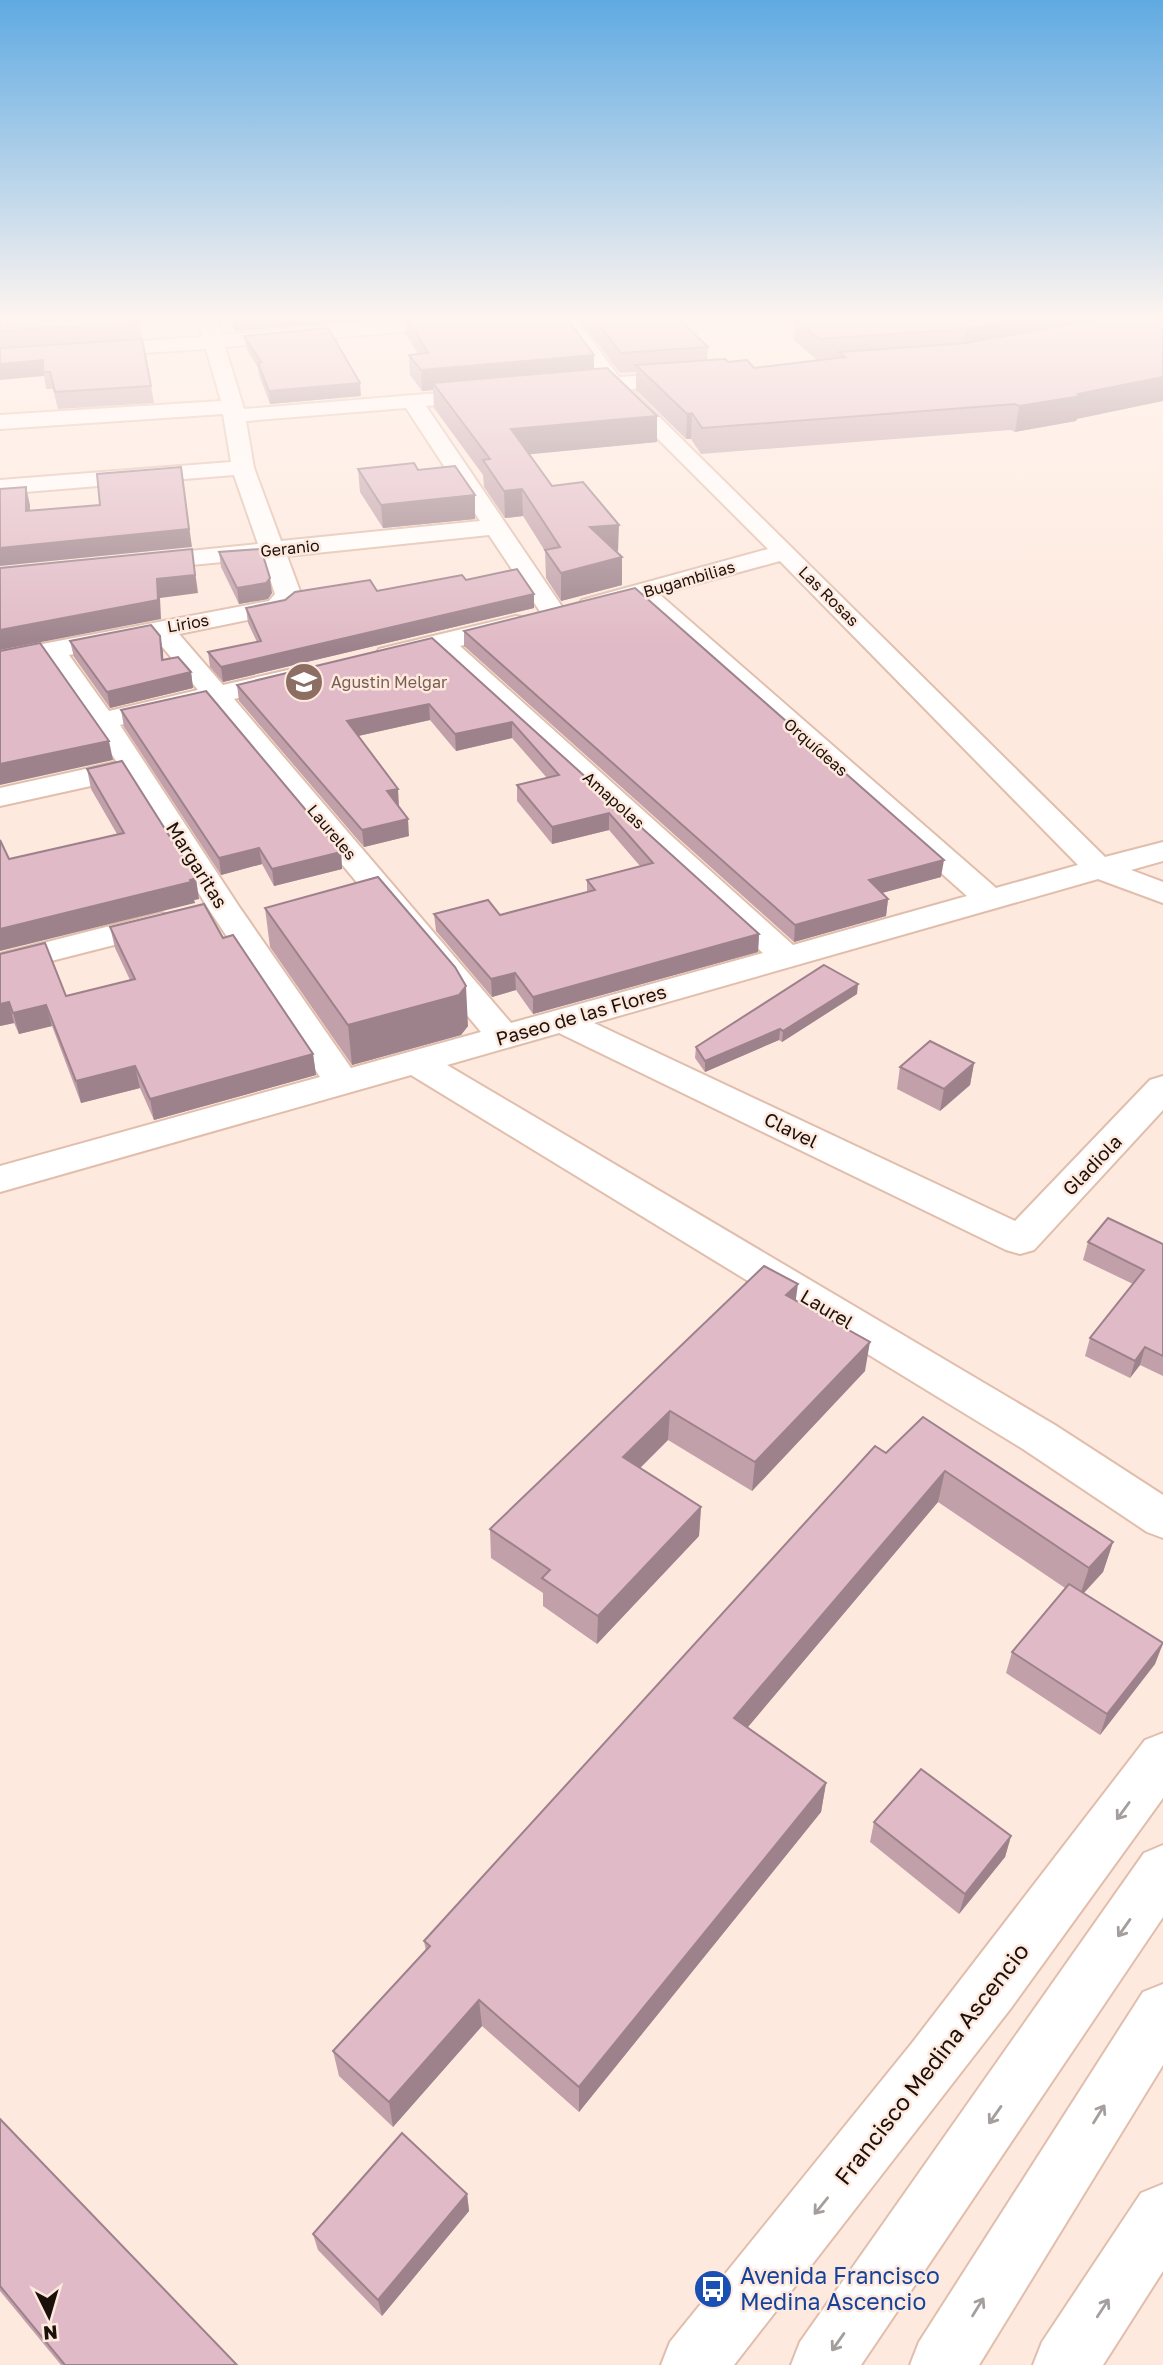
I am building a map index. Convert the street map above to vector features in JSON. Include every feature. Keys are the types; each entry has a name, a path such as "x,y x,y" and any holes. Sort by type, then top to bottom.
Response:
{"main road":[{"path":"236,429 243,468 271,550"},
{"path":"431,429 554,614"},
{"name":"Las Rosas","path":"660,429 1099,869"},
{"path":"0,487 243,468"},
{"name":"Geranio","path":"122,565 497,527"},
{"name":"Lirios","path":"0,660 277,607 285,601 288,594 271,550"},
{"name":"Bugambilias","path":"362,661 642,593 785,552"},
{"name":"Orquídeas","path":"642,593 991,900"},
{"name":"Laureles","path":"160,628 504,1037"},
{"name":"Amapolas","path":"441,643 787,957"},
{"name":"Margaritas","path":"51,649 135,767 202,913 342,1082"},
{"path":"102,721 309,673"},
{"path":"0,797 135,767"},
{"name":"Paseo de las Flores","path":"0,1180 1163,851"},
{"path":"1099,869 1163,893"},
{"path":"0,964 202,913"},
{"name":"Clavel","path":"562,1021 1020,1240"},
{"name":"Laurel","path":"416,1062 1039,1437 1163,1519"},
{"name":"Gladiola","path":"1020,1240 1163,1088"},
{"name":"Francisco Medina Ascencio","path":"694,2365 1067,1890 1163,1756"},
{"path":"823,2365 1163,1871"},
{"path":"942,2365 1163,2012"},
{"path":"1065,2365 1163,2215"}],"building":[{"path":"468,429 511,429 552,486 583,482 619,525 590,527 622,557 561,573 545,550 560,547 522,489 504,491 483,460 490,459"},
{"path":"414,463 418,470 455,466 475,495 381,505 358,469"},
{"path":"181,467 189,529 0,548 0,489 26,487 26,511 100,505 97,474"},
{"path":"192,549 195,575 157,579 158,600 0,630 0,568"},
{"path":"261,549 270,578 266,583 237,588 219,552"},
{"path":"517,569 534,594 221,667 208,652 261,641 246,608 285,600 295,592 370,580 377,591 462,575 466,580"},
{"path":"635,588 944,860 869,880 888,899 795,925 464,631"},
{"path":"151,625 160,636 162,660 178,657 191,672 107,692 70,641"},
{"path":"432,638 759,934 533,997 515,973 491,979 434,914 488,900 500,915 595,890 587,880 653,863 609,813 552,827 517,785 559,775 512,722 455,734 429,704 347,721 398,789 387,791 408,819 362,830 237,685"},
{"path":"40,643 109,741 0,764 0,651"},
{"path":"206,691 341,852 272,869 259,848 219,858 121,710"},
{"path":"122,761 196,878 190,880 191,882 0,929 0,840 9,859 124,833 87,769"},
{"path":"378,877 455,967 466,986 459,995 348,1025 265,908"},
{"path":"204,904 223,938 233,935 313,1054 150,1099 135,1066 76,1081 46,1005 13,1013 9,1002 0,1004 0,954 45,943 66,996 135,979 110,927"},
{"path":"824,965 858,984 783,1031 780,1029 705,1061 696,1047"},
{"path":"930,1041 974,1063 944,1089 900,1067"},
{"path":"1108,1218 1163,1244 1163,1356 1145,1347 1135,1361 1090,1338 1144,1270 1088,1242"},
{"path":"764,1266 798,1284 786,1295 870,1342 755,1462 670,1411 623,1457 701,1507 598,1616 542,1578 550,1570 490,1529"},
{"path":"923,1417 1113,1542 1089,1568 945,1471 734,1718 826,1783 579,2087 479,2000 389,2102 333,2051 430,1946 424,1941 875,1446 886,1453"},
{"path":"1069,1584 1163,1643 1107,1714 1012,1652"},
{"path":"921,1769 1011,1836 965,1894 874,1822"},
{"path":"0,2119 237,2365 65,2365 0,2286"},
{"path":"402,2133 467,2194 378,2300 313,2234"}],"place":[{"name":"Agustin Melgar","path":"304,682"},
{"name":"Avenida Francisco Medina Ascencio","path":"713,2289"}]}
